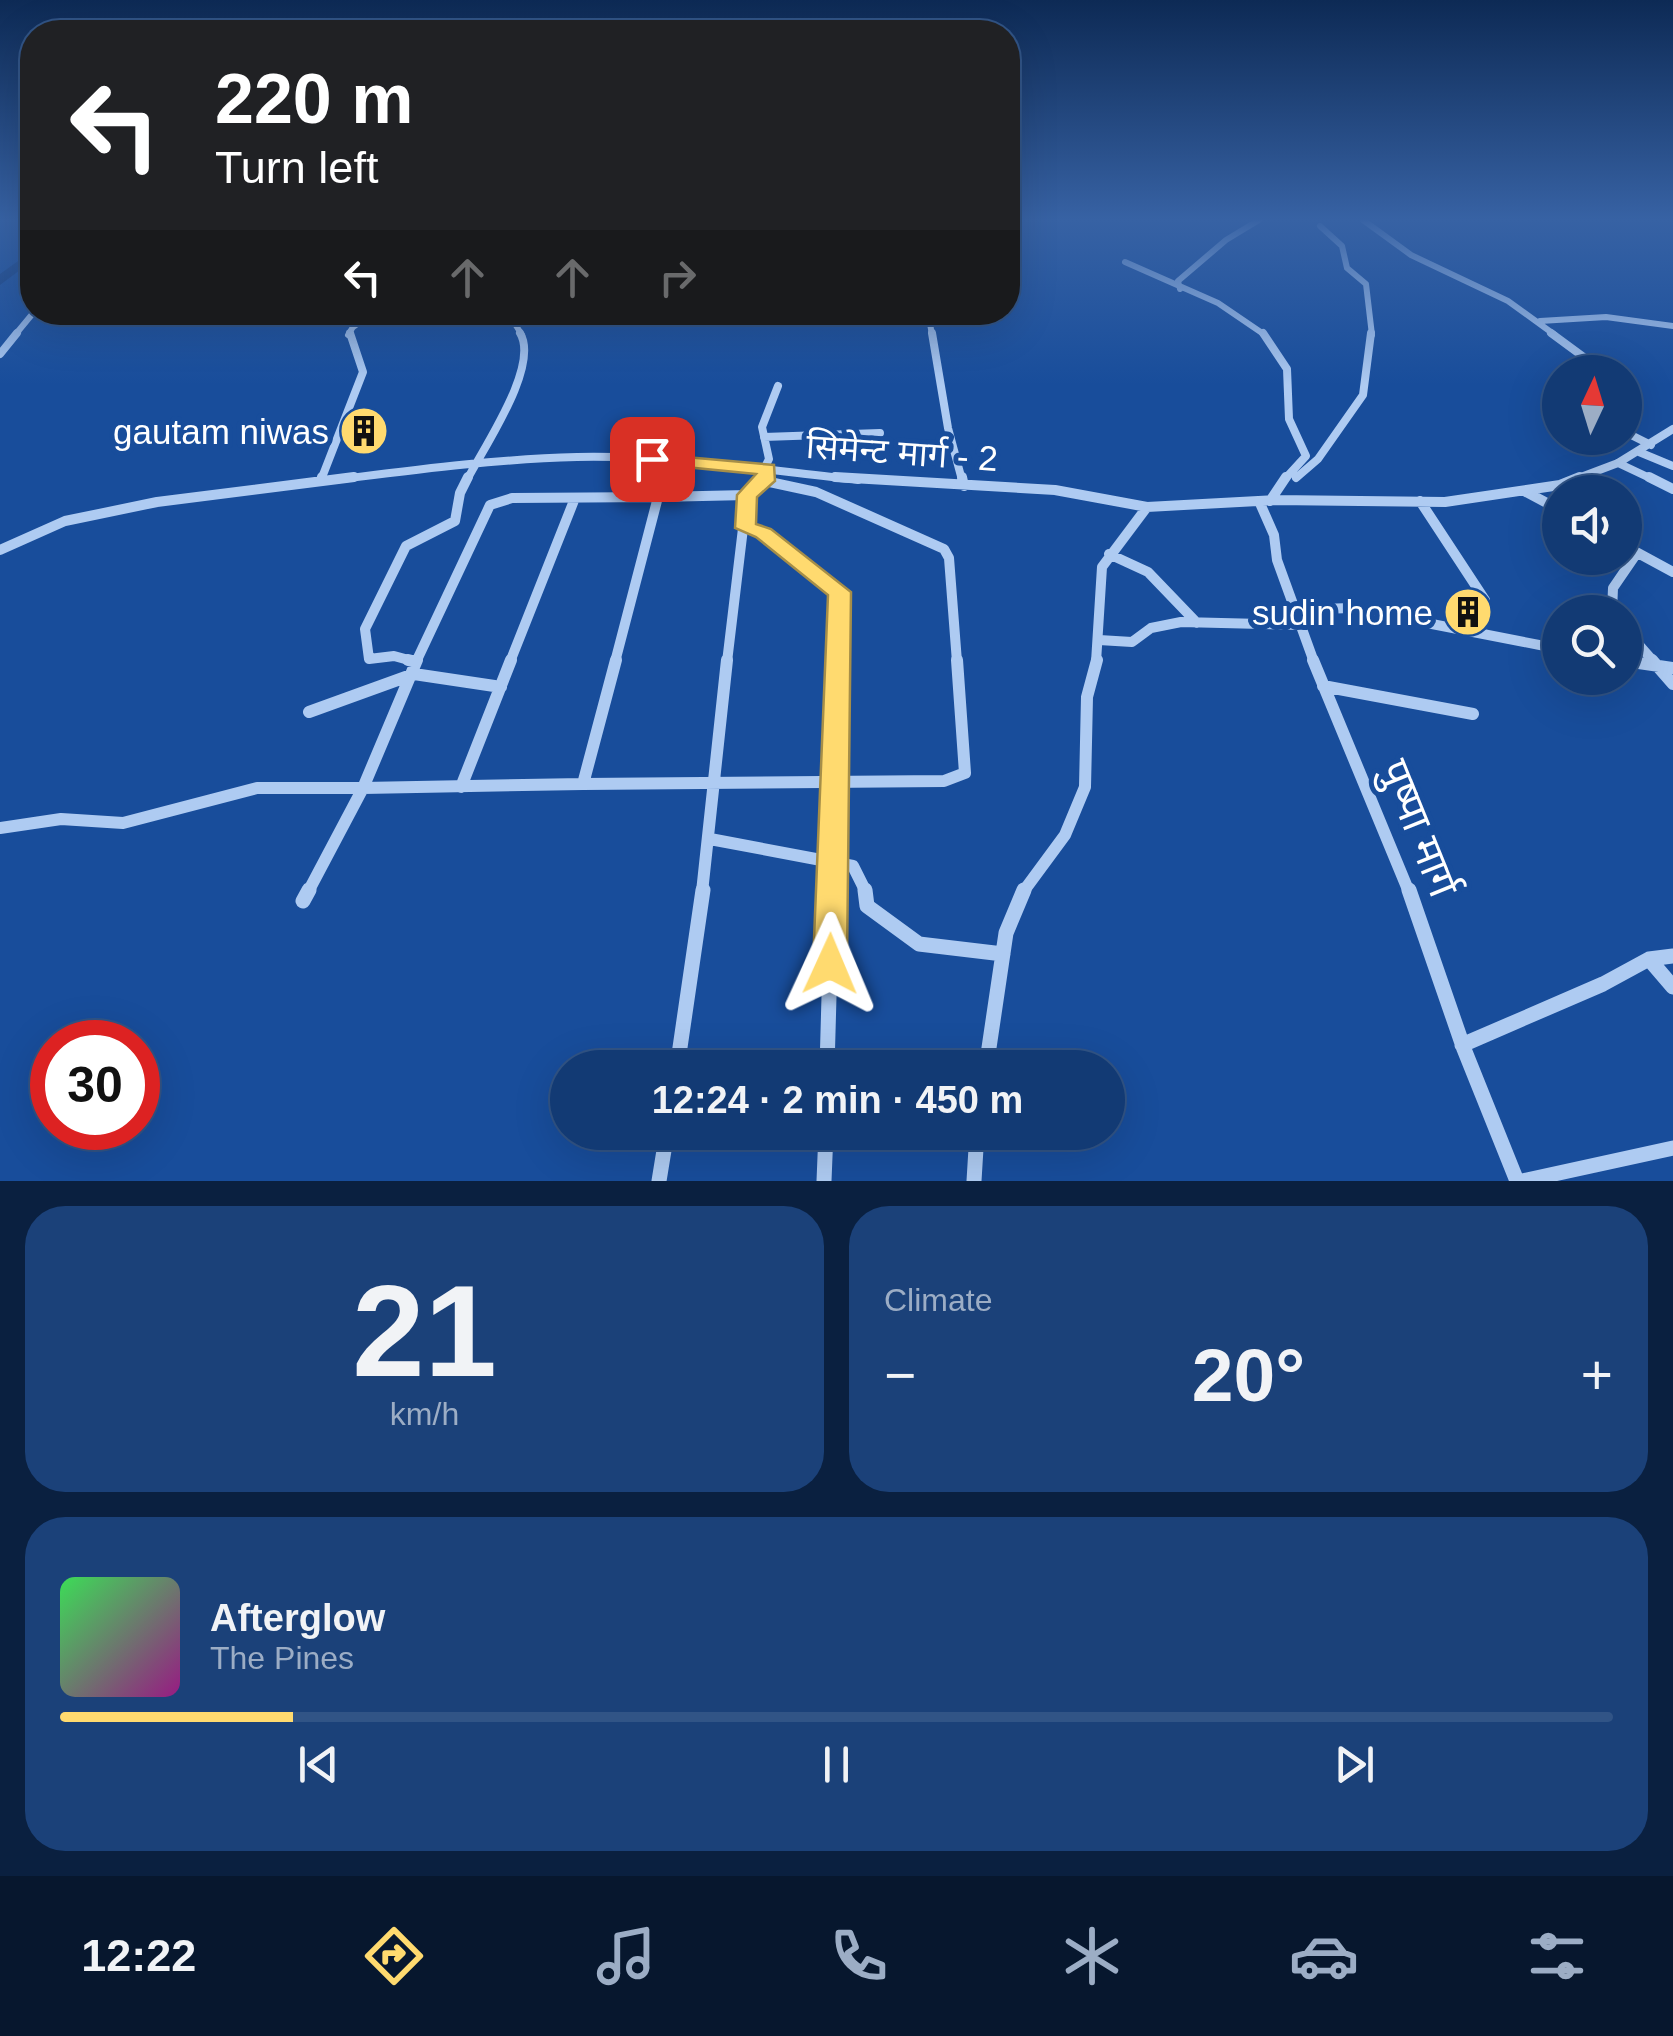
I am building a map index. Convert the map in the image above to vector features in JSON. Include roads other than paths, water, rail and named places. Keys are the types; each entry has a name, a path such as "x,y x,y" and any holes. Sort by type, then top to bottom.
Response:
{"street":[{"path":"1150,275 1180,290 1230,306 1282,354 1290,374 1287,426 1306,456 1264,501"},
{"path":"1180,290 1178,281 1183,275"},
{"path":"1285,480 1296,478 1318,459 1353,414 1363,394 1366,354 1372,338 1366,284 1355,275"},
{"path":"1454,275 1508,302 1582,355"},
{"path":"1540,322 1594,315 1643,318 1673,326"},
{"path":"0,354 23,325"},
{"path":"322,481 363,372 348,336 355,325"},
{"path":"501,688 415,668 402,656 369,658 365,629 406,546 455,521 460,493 525,368 525,342 516,325"},
{"path":"930,325 948,428 964,486"},
{"path":"680,1050 710,839 747,495 765,473 768,459 762,427 778,386"},
{"name":"सिमेन्ट मार्ग - 2","path":"1642,450 1672,432"},
{"path":"764,437 880,433"},
{"path":"1642,439 1652,445"},
{"path":"1642,453 1673,466"},
{"name":"सिमेन्ट मार्ग - 2","path":"0,550 66,521 157,502 478,464 577,457 886,483 1084,494 1147,508 1264,501 1420,502 1524,491 1560,485 1633,455"},
{"path":"1618,463 1673,489"},
{"path":"0,828 60,819 124,823 257,788 714,781 944,782 965,774 949,558 944,549 765,473"},
{"path":"1524,491 1542,500"},
{"path":"303,901 363,788 490,506 512,498 747,495"},
{"path":"583,785 658,497"},
{"path":"460,787 575,498"},
{"name":"पुष्पा मार्ग","path":"1264,501 1277,560 1294,610 1400,865 1462,1045 1519,1181"},
{"path":"1420,502 1484,600"},
{"path":"989,1050 1006,933 1024,889 1065,835 1085,787 1087,697 1099,640 1102,567 1147,508"},
{"path":"745,528 763,533 840,592 827,1050"},
{"path":"1110,554 1148,572 1198,623"},
{"path":"1642,555 1673,572"},
{"path":"1294,610 1350,608 1542,645"},
{"path":"1099,640 1132,642 1153,626 1300,625"},
{"path":"1642,648 1673,684"},
{"path":"1642,664 1673,668"},
{"path":"309,712 415,668"},
{"path":"1324,686 1473,714"},
{"path":"710,839 853,866 866,885 867,906 920,944 1004,954"},
{"path":"1462,1045 1603,984 1649,959 1673,956"},
{"path":"1649,959 1673,987"},
{"path":"1519,1181 1673,1148"},
{"path":"659,1181 665,1150"},
{"path":"824,1181 825,1150"},
{"path":"974,1181 976,1150"}],"waterway":[{"path":"0,281 7,275"}],"place":[{"name":"gautam niwas","path":"364,431"},
{"name":"sudin home","path":"1468,612"}]}
